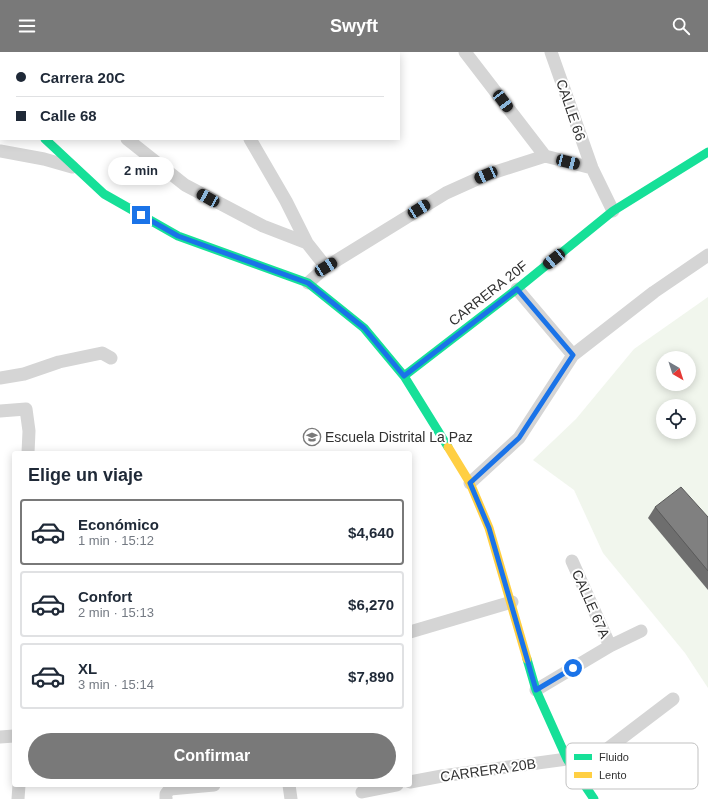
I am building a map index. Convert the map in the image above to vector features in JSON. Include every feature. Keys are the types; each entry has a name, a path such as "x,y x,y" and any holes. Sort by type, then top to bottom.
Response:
{"street":[{"path":"465,52 545,156"},
{"name":"CALLE 66","path":"551,52 592,168 613,210"},
{"path":"46,140 74,168 104,194 178,236 308,283 364,328 404,376 470,483 489,528 512,602 536,690 566,756"},
{"path":"128,140 185,185 263,226 307,243"},
{"path":"251,140 286,201 307,243 326,267"},
{"path":"0,151 44,159 74,168"},
{"name":"CARRERA 20F","path":"404,376 517,289 613,210 708,152"},
{"path":"308,283 326,267 446,193 486,175 545,156 592,168"},
{"path":"470,483 519,438 573,355 654,292 708,255"},
{"path":"517,289 573,355"},
{"path":"0,378 24,374 59,362 102,353 111,358"},
{"path":"0,411 26,410 30,431 28,451"},
{"name":"CALLE 67A","path":"572,561 610,646"},
{"path":"412,631 512,602"},
{"path":"536,690 610,646 642,630"},
{"path":"615,743 673,699"},
{"path":"0,736 12,736"},
{"name":"CARRERA 20B","path":"412,782 566,758"},
{"path":"18,799 19,787"},
{"path":"168,794 204,787"},
{"path":"289,787 291,799"},
{"path":"362,792 388,787"},
{"path":"588,789 594,799"}],"shaded area":[{"path":"708,297 708,688 685,653 603,553 574,490 533,460 576,419 634,349"}],"building":[{"path":"681,487 708,517 708,571 655,507"}],"traffic: fast":[{"path":"46,140 104,194 178,236 308,283 364,328 404,376 448,447"},
{"path":"404,376 517,289 613,211 708,152"},
{"path":"527,659 536,690 566,757"},
{"path":"587,789 594,799"}],"traffic: slow":[{"path":"448,447 470,483 489,528 527,659"}],"place":[{"name":"Escuela Distrital La Paz","path":"312,437"}],"route":[{"path":"141,215 178,236 279,271 308,283 364,328 404,376 517,289 573,355 519,438 470,483 489,528 512,602 536,690 573,668"}]}
